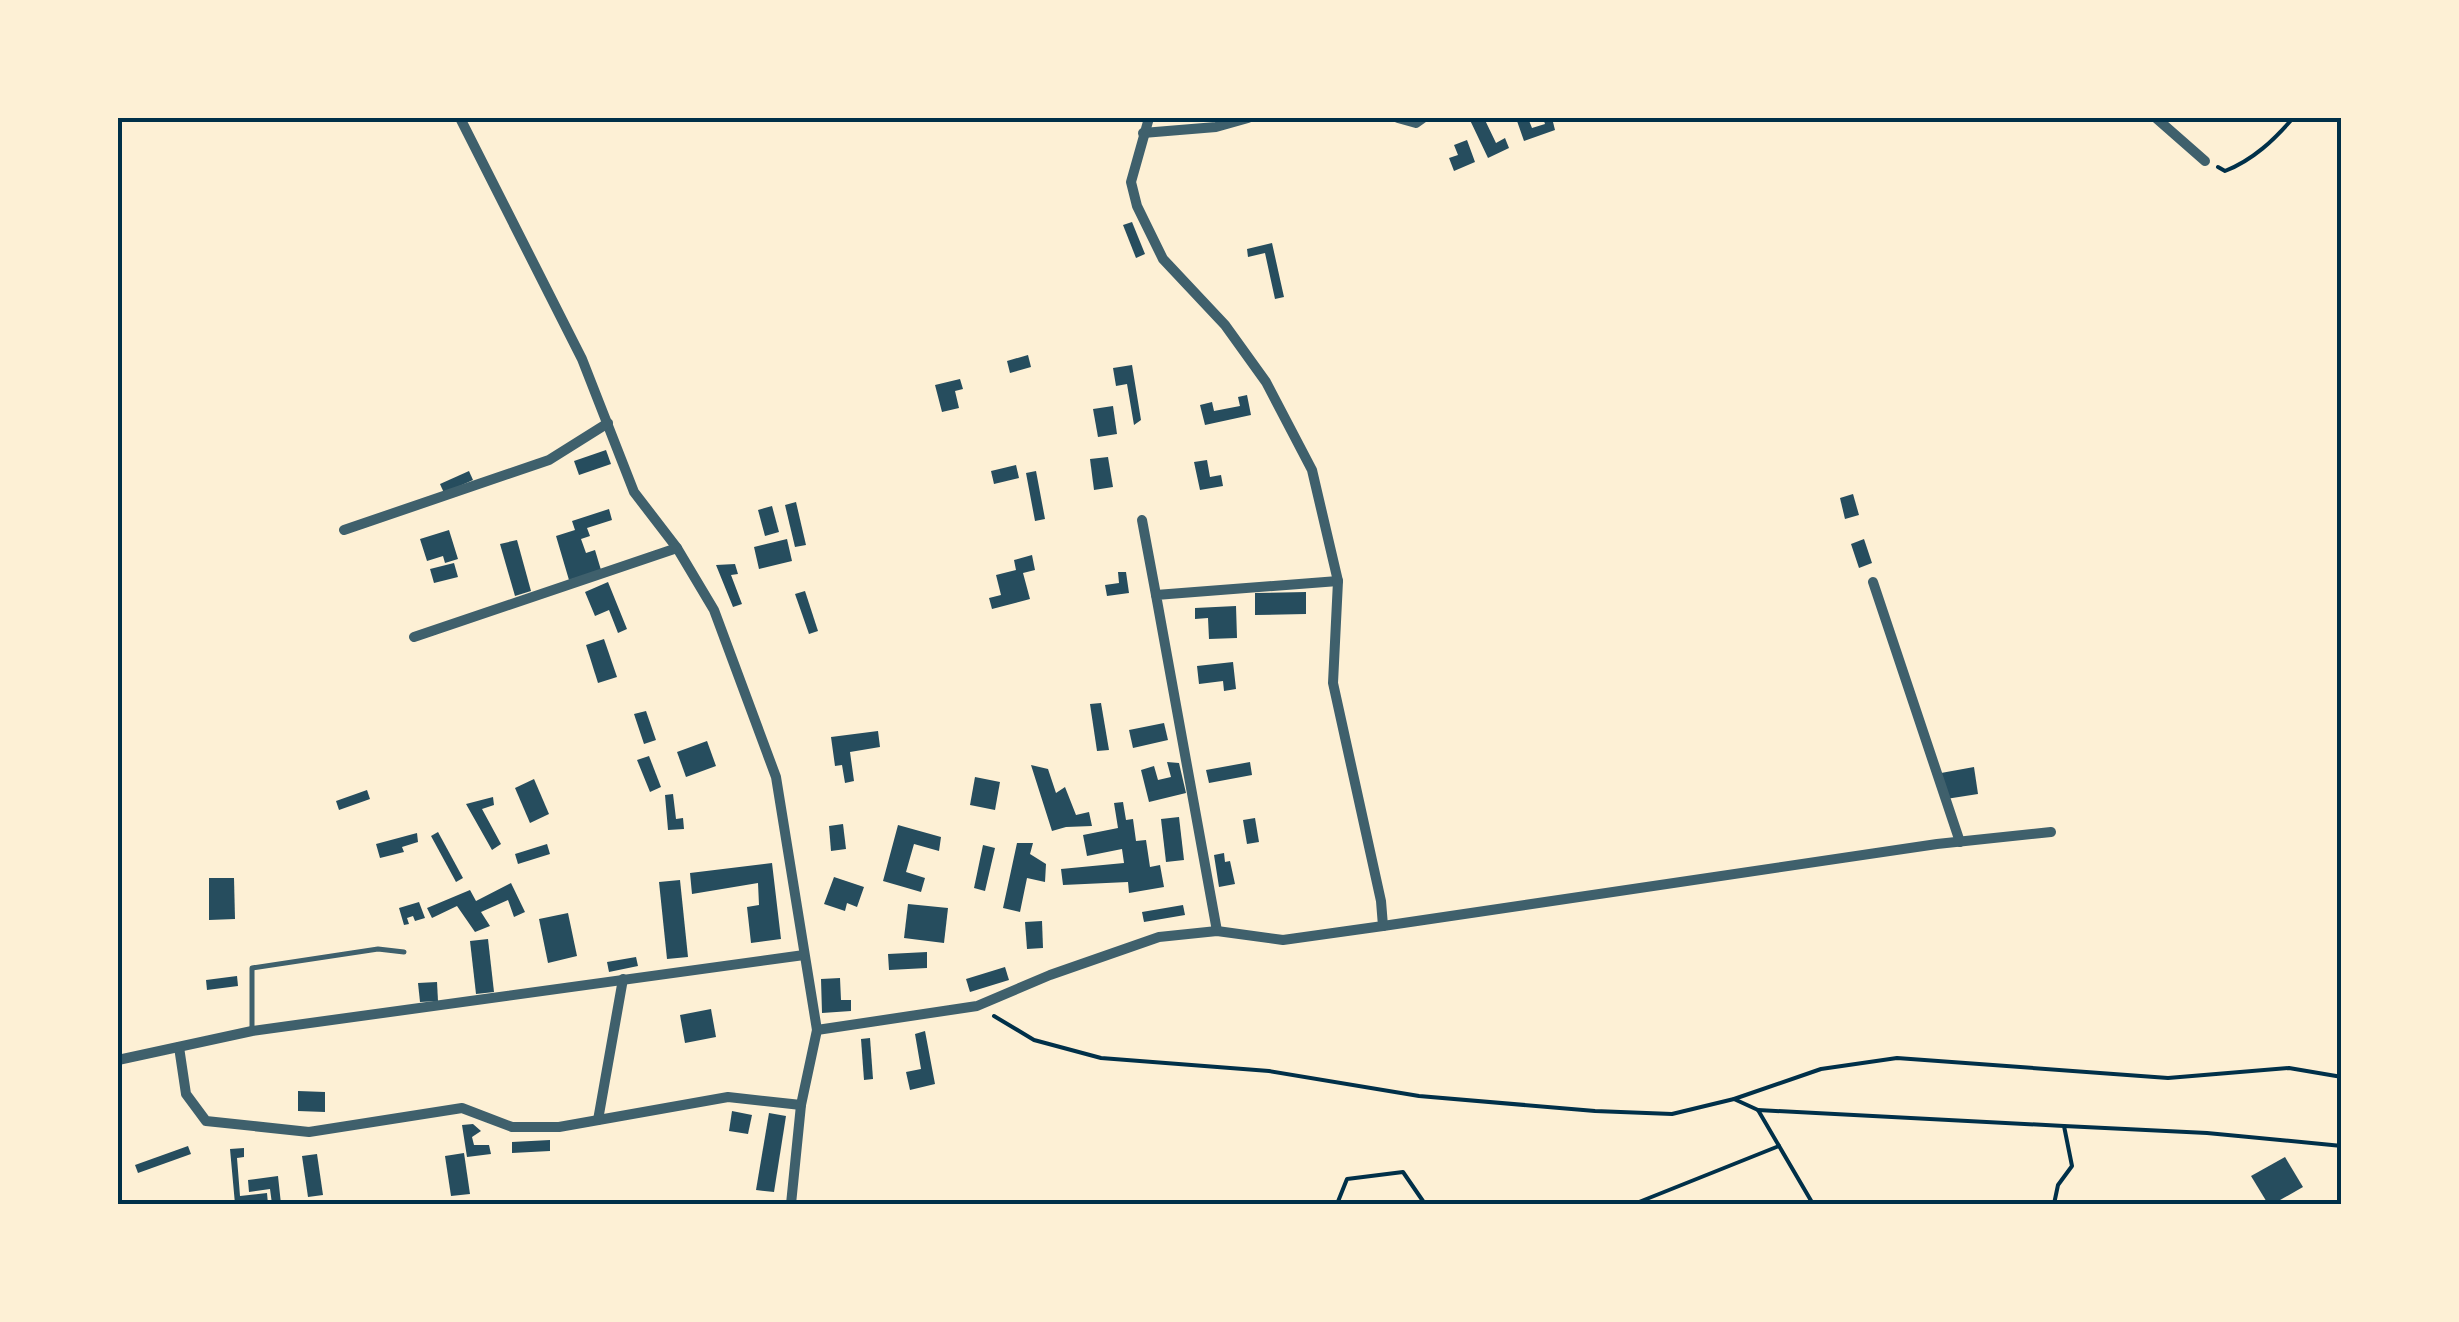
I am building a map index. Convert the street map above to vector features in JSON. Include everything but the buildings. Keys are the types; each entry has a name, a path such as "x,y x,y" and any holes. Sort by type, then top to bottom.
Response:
{"street":[{"path":"460,118 582,359 634,492 677,548 714,610 776,776 817,1030 801,1106 791,1204"},
{"path":"1149,118 1131,182 1137,206 1163,258 1225,325 1266,382 1312,470 1338,580 1332,684 1381,901 1383,926"},
{"path":"1142,134 1216,127 1248,118"},
{"path":"1398,118 1416,124 1424,118"},
{"path":"2156,118 2204,161"},
{"path":"344,530 549,460 608,424"},
{"path":"1142,520 1217,931"},
{"path":"414,637 677,548"},
{"path":"1156,596 1338,580"},
{"path":"1873,582 1960,842"},
{"path":"817,1030 976,1006 1159,937 1217,931 1283,940 2051,832"},
{"path":"118,1060 252,1032 804,954"},
{"path":"598,1120 623,979"},
{"path":"179,1047 186,1094 206,1121 309,1132 462,1108 512,1127 559,1127 728,1097 801,1106"}],"lane":[{"path":"252,1032 252,968 378,949 404,952"}],"path":[{"path":"2204,161 2225,171 2244,163 2293,118"},
{"path":"976,1006 1034,1040 1101,1058 1269,1071 1419,1096 1595,1111 1672,1114 1734,1099 1821,1070 1897,1058 2168,1078 2289,1068 2342,1077"},
{"path":"1734,1099 1758,1110 2207,1133 2342,1146"},
{"path":"1758,1110 1812,1204"},
{"path":"2054,1204 2058,1185 2072,1166 2064,1126"},
{"path":"1634,1204 1779,1146"},
{"path":"1337,1204 1347,1179 1403,1172 1425,1204"}]}
